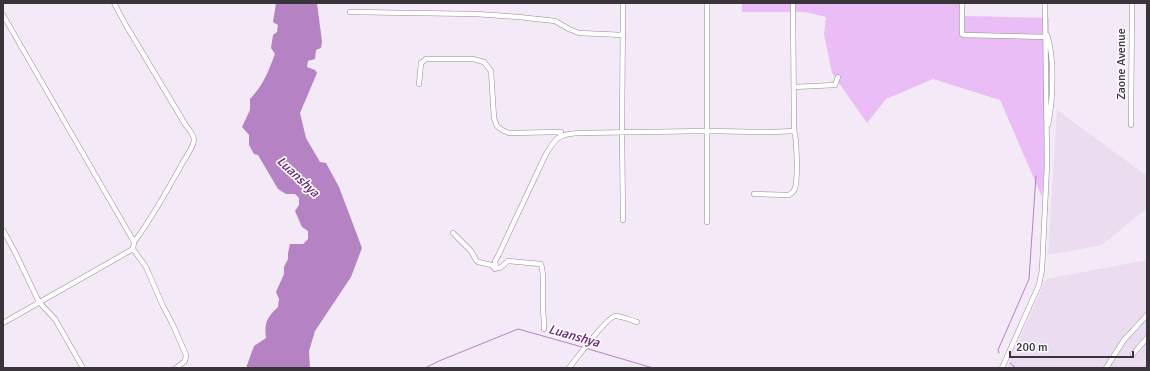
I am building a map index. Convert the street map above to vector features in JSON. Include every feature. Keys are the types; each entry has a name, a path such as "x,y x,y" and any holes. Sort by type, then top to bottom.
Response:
{"street":[{"path":"114,3 194,138 188,154 169,188 134,242 133,249 146,267 163,306 174,325 186,355 185,361 176,368"},
{"path":"623,3 623,220"},
{"path":"707,3 707,222"},
{"path":"754,194 789,195 793,193 796,186 793,3"},
{"path":"962,3 962,34 964,35 1047,37"},
{"path":"1045,3 1045,30 1051,59 1052,90 1050,117 1047,131"},
{"name":"Zaone Avenue","path":"1131,125 1132,3"},
{"path":"350,12 476,14 519,17 556,22 579,33 623,35"},
{"path":"3,15 134,242"},
{"path":"1002,368 1039,285 1042,270 1047,164 1047,37"},
{"path":"419,84 421,63 423,60 479,60 484,62 491,72 494,118 497,126 509,133 561,132 560,136"},
{"path":"794,87 835,85 838,77"},
{"path":"1046,90 1052,90"},
{"path":"496,268 495,262 545,156 550,147 560,136 579,133 794,131"},
{"path":"3,230 39,302 55,318 83,368"},
{"path":"453,233 471,251 478,262 492,265 495,268 500,268 508,261 541,264 544,282 544,329"},
{"path":"3,323 133,249"},
{"path":"1106,368 1124,340 1147,315"},
{"path":"569,368 600,330 613,317 617,316 637,322"},
{"path":"1133,354 1147,338"}],"shaded area":[{"path":"742,3 964,3 965,16 1049,18 1049,109 1042,197 1000,100 933,79 886,99 867,123 832,73 824,34 826,17 805,12 742,12"},
{"path":"1057,110 1147,176 1147,208 1102,245 1048,255"},
{"path":"1147,260 1147,368 1007,368 1046,279"}],"water":[{"path":"276,3 317,3 322,42 321,48 316,50 315,59 308,61 307,67 315,70 317,73 300,113 306,138 320,162 326,163 339,187 362,248 351,277 315,331 309,351 310,368 246,368 254,346 266,338 265,328 267,321 278,307 279,299 276,292 284,274 284,267 288,259 290,244 303,244 308,239 308,231 302,227 295,211 299,205 299,198 295,194 286,194 278,189 258,155 254,154 249,145 249,135 242,127 250,110 250,99 262,83 275,54 271,48 273,35 277,32 278,25 273,22"}],"waterway":[{"path":"999,353 998,350 1029,279 1036,176"},
{"name":"Luanshya","path":"425,368 518,329 582,347"},
{"name":"Luanshya","path":"585,348 653,368"},
{"path":"1010,363 1016,368"}]}
